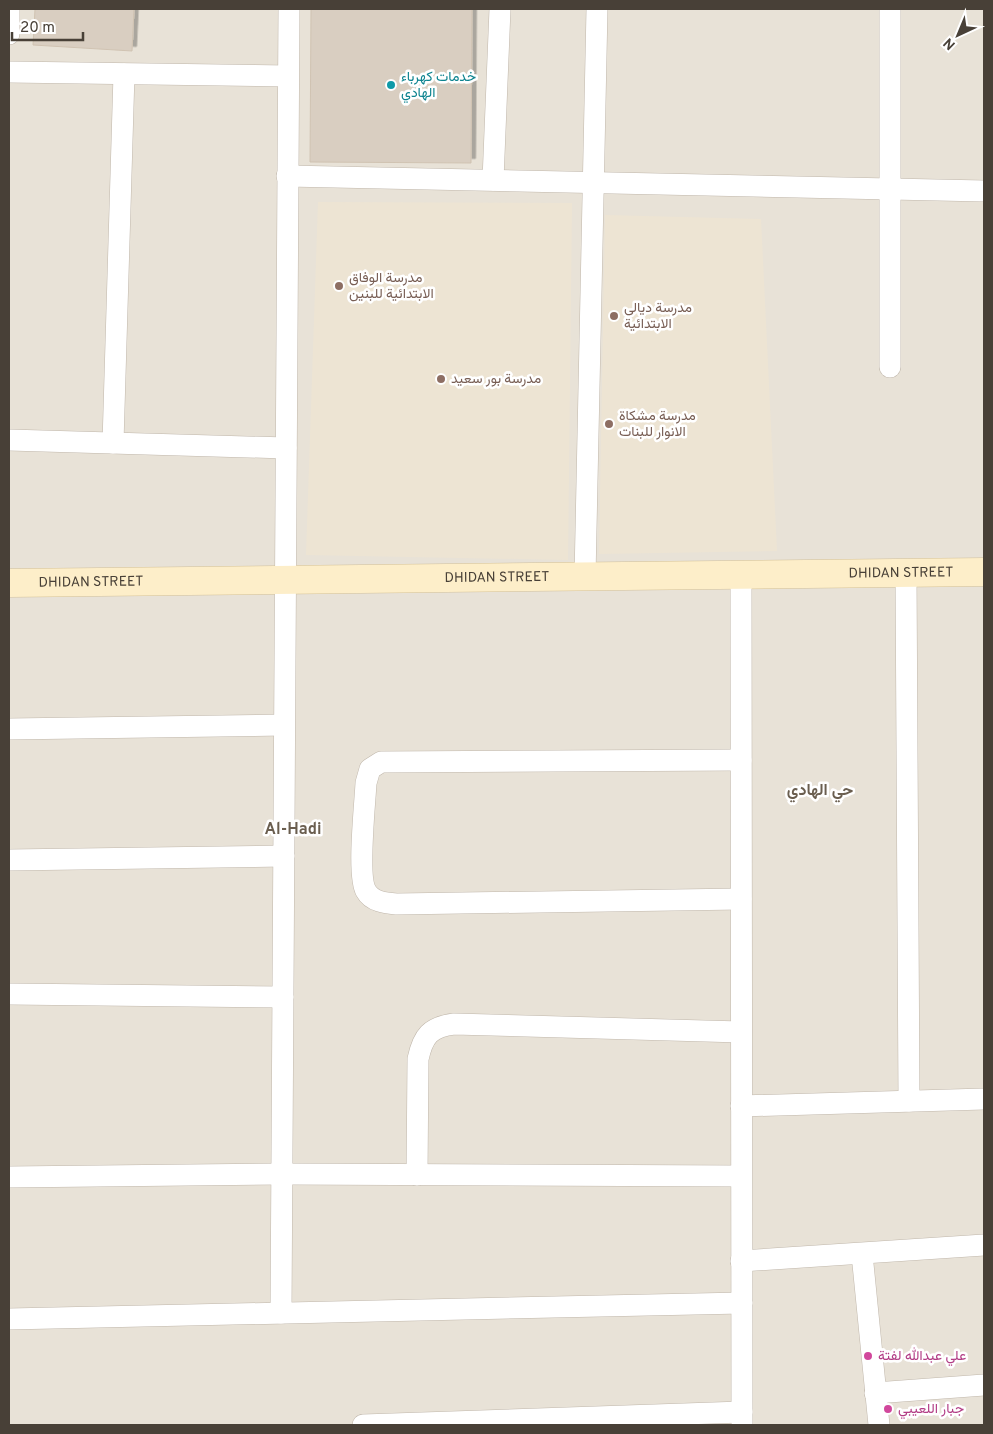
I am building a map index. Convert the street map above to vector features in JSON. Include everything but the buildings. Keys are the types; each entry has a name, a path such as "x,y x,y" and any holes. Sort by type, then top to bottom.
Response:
{"street":[{"path":"9,9 9,34"},
{"path":"281,1313 289,9"},
{"path":"493,180 500,9"},
{"path":"585,577 597,9"},
{"path":"890,9 890,367"},
{"path":"9,72 288,76"},
{"path":"113,443 124,74"},
{"path":"288,176 984,191"},
{"path":"9,440 286,448"},
{"name":"DHIDAN STREET","path":"9,583 984,572"},
{"path":"906,573 909,1101"},
{"path":"377,1425 742,1419 741,575"},
{"path":"9,729 284,725"},
{"path":"741,760 382,762 370,769 366,783 362,874 366,891 378,901 397,904 741,899"},
{"path":"9,860 284,856"},
{"path":"9,994 283,996"},
{"path":"417,1175 418,1059 421,1043 429,1033 440,1026 454,1024 741,1032"},
{"path":"741,1106 984,1099"},
{"path":"9,1177 282,1174 742,1176"},
{"path":"741,1262 984,1245"},
{"path":"862,1254 879,1425"},
{"path":"9,1319 742,1303"},
{"path":"876,1392 984,1385"}],"shaded area":[{"path":"9,9 984,9 984,1425 9,1425"},
{"name":"مدرسة بور سعيد","path":"318,202 572,203 568,560 306,555"},
{"path":"605,215 761,219 777,551 599,554"}],"place":[{"name":"خدمات كهرباء الهادي","path":"391,85"},
{"name":"مدرسة الوفاق الابتدائية للبنين","path":"339,286"},
{"name":"مدرسة ديالى الابتدائية","path":"614,316"},
{"name":"مدرسة بور سعيد","path":"441,379"},
{"name":"مدرسة مشكاة الانوار للبنات","path":"609,424"},
{"name":"علي عبدالله لفتة","path":"868,1356"},
{"name":"جبار اللعيبي","path":"888,1409"}],"district":[{"name":"حي الهادي","path":"820,791"},
{"name":"Al-Hadi","path":"293,830"}]}
